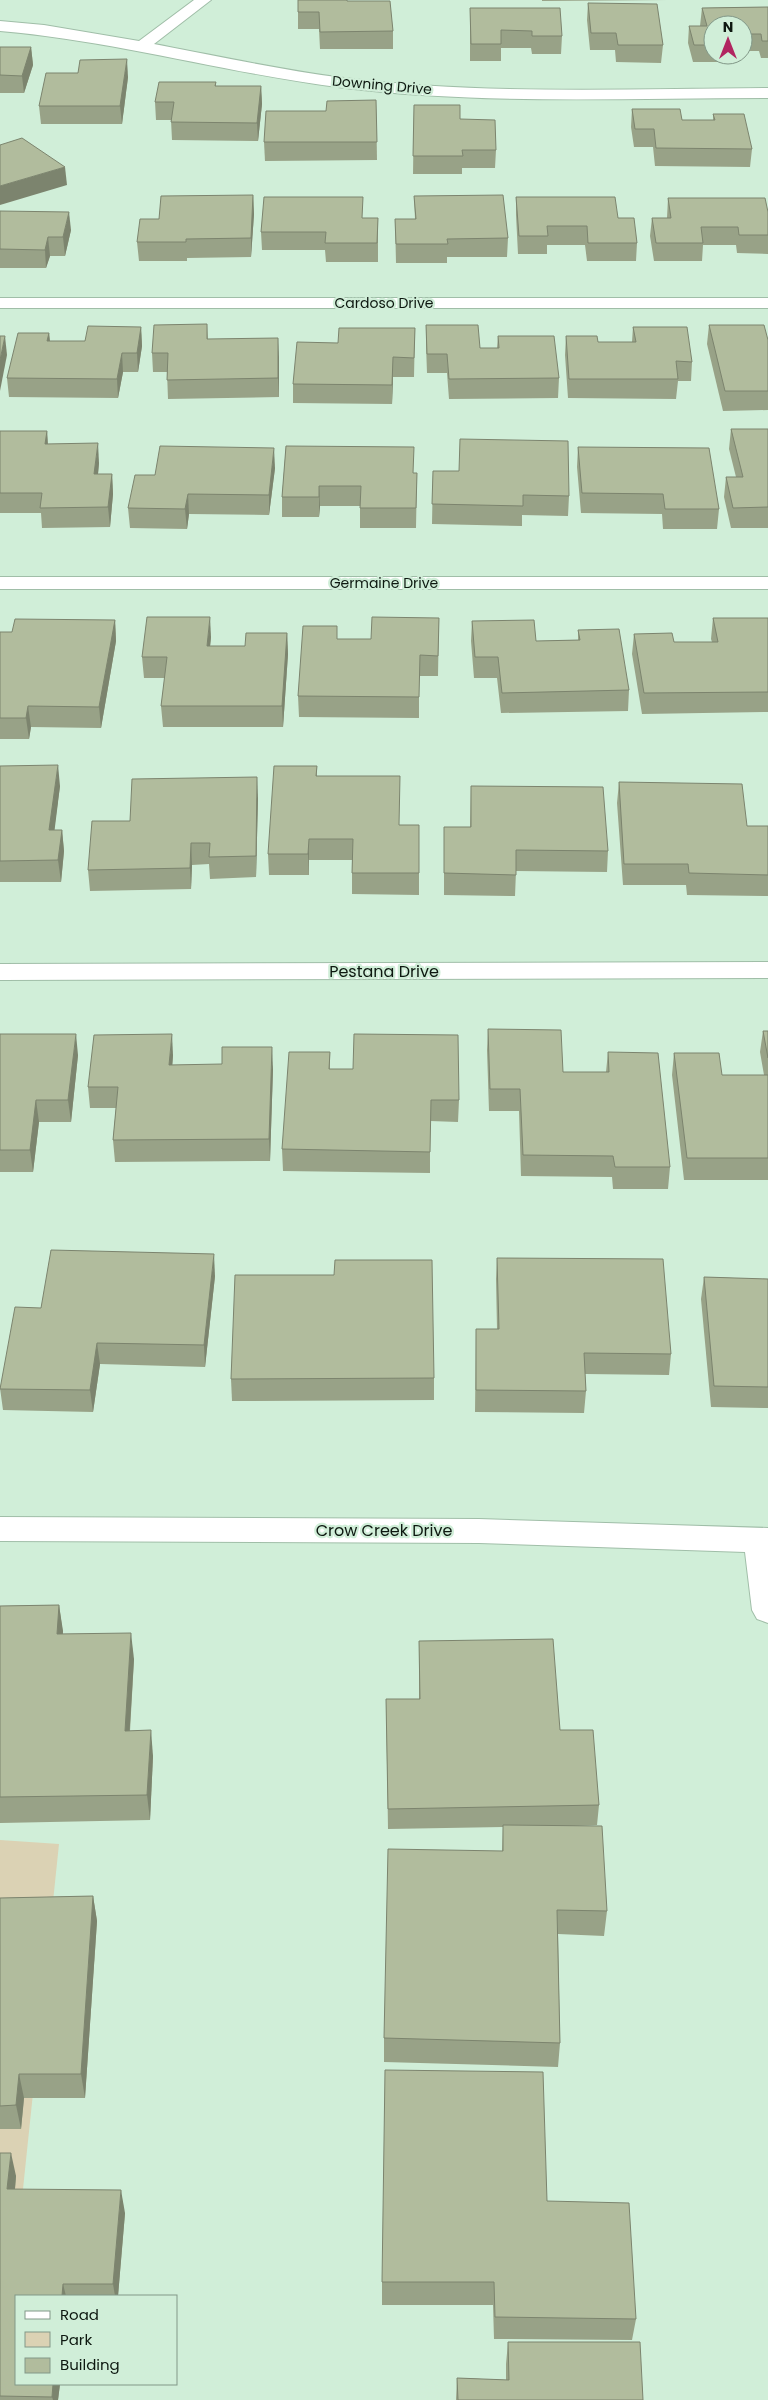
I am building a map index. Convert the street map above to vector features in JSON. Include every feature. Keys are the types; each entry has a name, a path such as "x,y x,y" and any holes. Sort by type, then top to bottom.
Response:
{"street":[{"path":"144,44 204,0"},
{"name":"Downing Drive","path":"0,26 82,34 144,44 274,72 345,82 420,89 497,92 768,93"},
{"name":"Cardoso Drive","path":"0,303 768,303"},
{"name":"Germaine Drive","path":"0,583 768,583"},
{"name":"Pestana Drive","path":"0,972 768,970"},
{"name":"Crow Creek Drive","path":"0,1529 479,1531 764,1540"},
{"path":"764,1540 768,1610"}],"green space":[{"path":"0,1840 59,1844 1,2400 0,2400"}],"building":[{"path":"298,0 390,1 393,31 320,32 319,12 298,12"},
{"path":"588,3 657,4 663,45 618,45 616,33 591,33"},
{"path":"768,7 768,41 762,41 761,34 753,34 753,15 704,15 702,8"},
{"path":"470,8 560,8 562,36 532,36 532,31 501,30 501,44 471,44"},
{"path":"689,26 703,26 703,45 694,45"},
{"path":"0,47 31,47 22,76 0,75"},
{"path":"127,59 120,106 39,106 46,73 78,73 80,60"},
{"path":"159,82 216,82 215,86 261,86 257,123 171,122 174,102 155,102"},
{"path":"376,100 377,142 264,142 266,111 326,111 327,101"},
{"path":"414,105 460,105 460,119 495,120 496,150 462,150 463,156 413,156"},
{"path":"632,109 680,109 682,120 715,120 713,114 744,114 752,149 656,148 654,129 635,129"},
{"path":"22,138 65,167 0,186 0,145"},
{"path":"253,195 251,238 186,239 186,242 137,242 140,219 159,219 161,196"},
{"path":"503,195 508,238 447,239 448,244 396,244 395,219 416,219 414,196"},
{"path":"264,197 363,197 362,218 378,218 377,243 325,243 326,232 261,232"},
{"path":"516,197 615,197 618,218 634,218 637,243 588,243 587,226 547,226 548,236 519,236"},
{"path":"668,198 765,198 768,212 768,235 739,235 738,227 701,227 703,243 656,243 652,218 671,218"},
{"path":"0,211 69,212 63,237 48,237 45,250 0,249"},
{"path":"207,324 207,339 278,338 278,378 167,380 168,353 152,353 154,325"},
{"path":"426,325 478,325 480,348 499,348 498,336 554,336 559,378 449,379 447,354 427,354"},
{"path":"709,325 764,325 768,340 768,391 725,391"},
{"path":"88,326 141,327 137,353 122,353 117,379 7,378 18,333 49,333 47,341 85,341"},
{"path":"633,327 687,327 692,362 676,361 678,379 569,379 566,336 597,336 598,342 636,342"},
{"path":"339,328 415,328 414,358 393,357 392,385 293,384 297,342 338,343"},
{"path":"0,336 5,336 0,360"},
{"path":"731,429 768,429 768,507 733,508 726,477 743,477"},
{"path":"0,431 47,431 45,444 98,443 94,474 112,474 108,507 40,508 42,493 0,493"},
{"path":"460,439 568,441 569,496 523,495 523,506 432,504 433,471 459,471"},
{"path":"160,446 274,448 269,495 188,494 185,509 128,508 135,475 155,475"},
{"path":"286,446 414,447 413,473 417,473 416,508 360,508 361,486 319,486 319,497 282,497"},
{"path":"578,447 709,448 719,509 665,509 663,494 582,493"},
{"path":"147,617 210,617 207,646 245,646 246,633 287,633 282,706 161,706 167,657 142,657"},
{"path":"372,617 439,618 438,656 420,655 419,697 298,696 303,626 337,626 337,639 371,639"},
{"path":"713,618 768,618 768,692 644,693 634,634 672,633 674,642 718,642"},
{"path":"15,619 115,620 99,707 28,706 26,718 0,718 0,632 12,632"},
{"path":"534,620 536,641 580,640 578,630 619,629 629,690 502,693 498,657 475,657 472,621"},
{"path":"58,765 49,830 62,830 58,860 0,861 0,766"},
{"path":"274,766 317,766 316,776 400,776 399,825 419,825 419,873 352,873 353,839 309,839 308,854 268,854"},
{"path":"257,777 256,856 209,857 210,843 191,843 190,868 88,870 92,821 130,821 132,779"},
{"path":"619,782 742,784 747,826 768,826 768,875 689,873 688,864 624,864"},
{"path":"471,786 603,787 608,851 516,850 516,875 444,873 444,827 471,827"},
{"path":"488,1029 561,1030 563,1072 609,1072 608,1052 658,1053 670,1167 615,1167 613,1156 523,1155 520,1089 490,1089"},
{"path":"763,1031 768,1031 768,1058"},
{"path":"0,1034 76,1034 68,1100 36,1100 30,1150 0,1150"},
{"path":"172,1034 169,1065 222,1064 222,1047 272,1047 269,1139 113,1140 118,1087 88,1087 94,1035"},
{"path":"354,1034 458,1035 459,1100 431,1100 430,1152 282,1149 289,1052 330,1052 329,1069 353,1069"},
{"path":"674,1053 719,1053 722,1075 768,1075 768,1158 687,1158"},
{"path":"51,1250 214,1254 204,1345 97,1343 90,1390 0,1389 15,1307 41,1308"},
{"path":"497,1258 663,1259 671,1354 584,1353 586,1391 476,1390 476,1329 499,1329"},
{"path":"335,1260 432,1260 434,1378 231,1379 235,1275 334,1275"},
{"path":"704,1277 768,1279 768,1387 714,1386"},
{"path":"59,1605 57,1634 131,1633 125,1731 151,1730 147,1795 0,1797 0,1606"},
{"path":"553,1639 560,1730 593,1730 599,1805 388,1809 386,1699 420,1699 419,1641"},
{"path":"503,1825 602,1826 607,1911 557,1910 560,2043 384,2038 388,1849 503,1851"},
{"path":"93,1896 81,2074 19,2074 16,2105 0,2106 0,1898"},
{"path":"385,2070 543,2072 547,2201 629,2203 636,2319 495,2317 494,2282 382,2282"},
{"path":"0,2153 11,2153 7,2189 121,2190 113,2284 63,2284 62,2295 15,2295 15,2385 53,2385 52,2397 0,2396"},
{"path":"508,2342 640,2342 643,2400 458,2400 457,2378 509,2380"}]}
